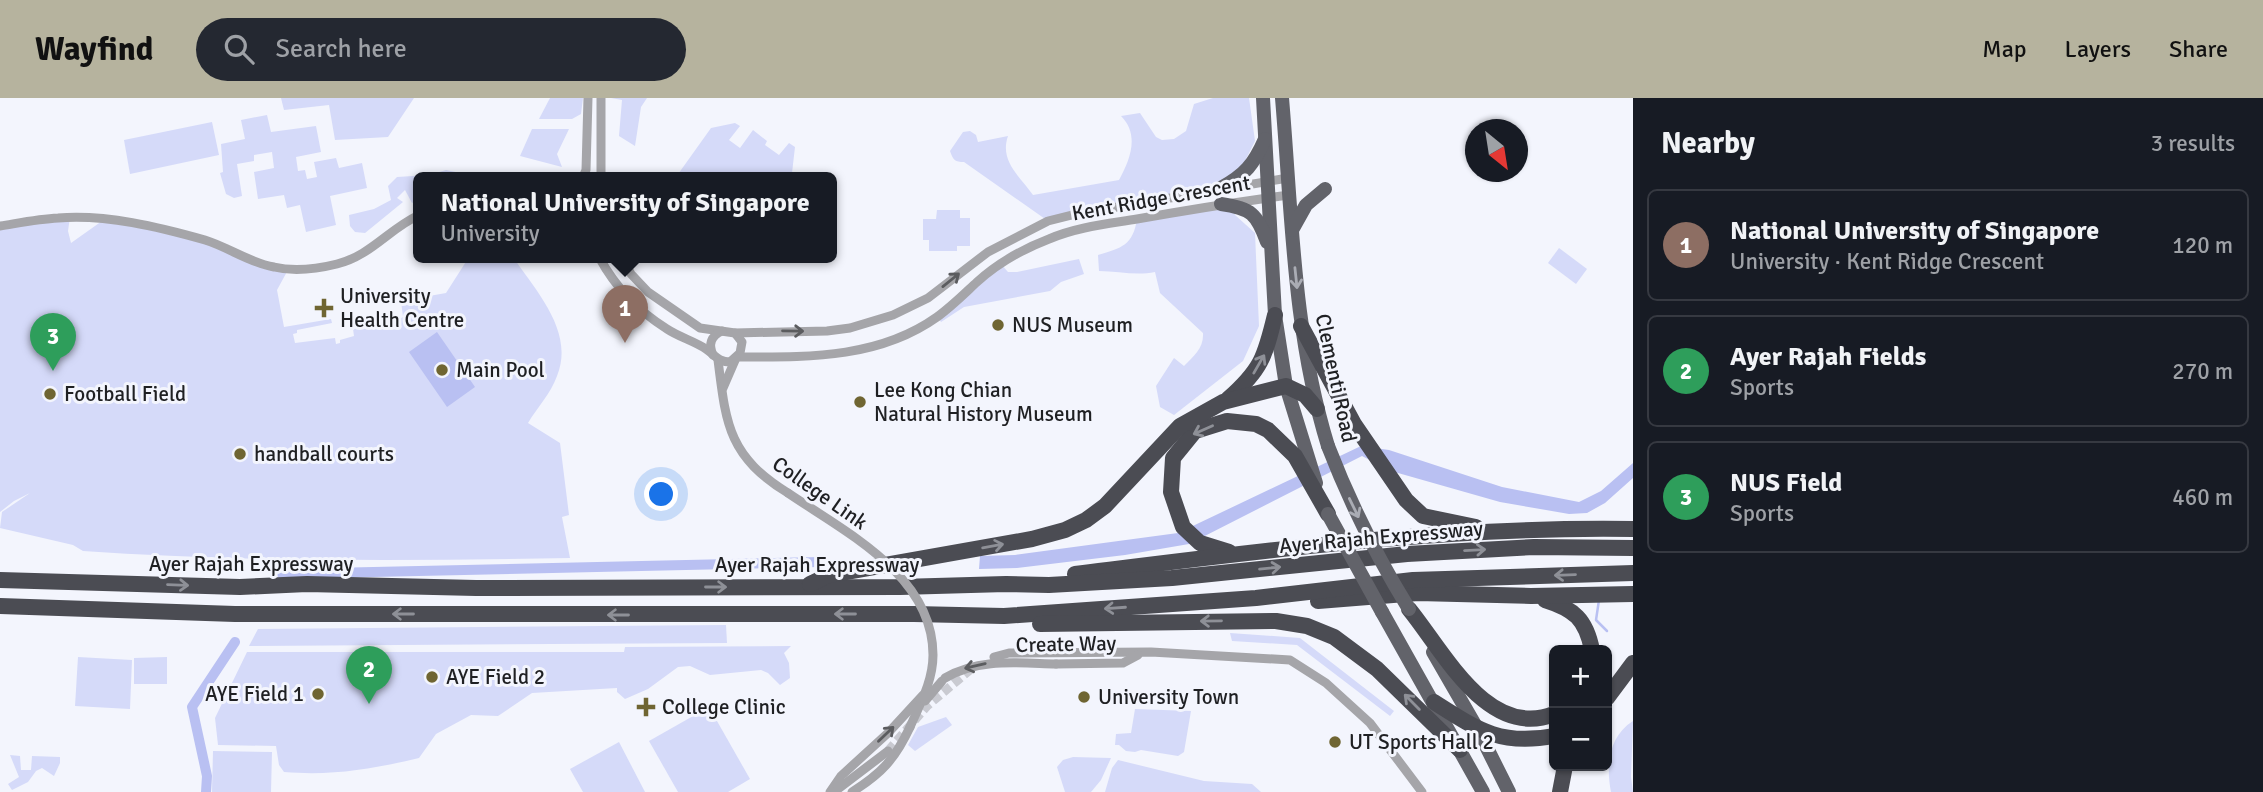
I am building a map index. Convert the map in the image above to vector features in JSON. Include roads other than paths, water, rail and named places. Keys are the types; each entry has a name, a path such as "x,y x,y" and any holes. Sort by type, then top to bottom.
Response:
{"highway":[{"path":"808,586 829,575 1009,543 1065,530 1086,520 1105,506 1180,426 1223,402 1249,380 1268,347 1275,315"},
{"path":"1301,326 1354,424 1406,500 1423,516 1500,531"},
{"path":"1223,402 1286,386 1305,395 1317,411"},
{"path":"1234,554 1200,542 1183,527 1171,492 1173,458 1195,431 1227,421 1256,424 1268,430 1295,456 1328,514"},
{"path":"1586,528 1607,520 1633,521"},
{"path":"1006,584 1234,554 1395,538 1500,531 1633,529"},
{"name":"Ayer Rajah Expressway","path":"0,580 240,587 307,584 476,588 1006,584 1049,586 1172,578 1407,554 1534,547 1633,548"},
{"path":"0,606 235,614 1004,616 1256,598 1413,580 1633,573"},
{"path":"1256,598 1295,602 1419,593 1531,596 1633,594"},
{"path":"1531,596 1566,607 1581,621 1591,645"},
{"path":"1409,609 1457,672 1485,702 1502,714 1522,720 1549,716"},
{"path":"1004,616 1040,624 1276,621 1307,626 1334,637 1377,669 1460,750"},
{"path":"1612,691 1633,663"},
{"path":"1434,702 1478,730 1499,737 1531,740 1549,737"},
{"path":"1560,792 1564,771"}],"main road":[{"path":"1263,98 1275,315 1286,386 1309,463 1328,514 1483,792"},
{"name":"Clementi Road","path":"1282,98 1301,326 1317,411 1347,495 1384,568 1478,730 1509,792"},
{"path":"1221,188 1240,176 1252,164 1265,137"},
{"path":"1292,230 1306,205 1325,189"},
{"path":"1221,204 1241,206 1251,212 1258,220 1272,257"}],"street":[{"path":"584,172 589,98"},
{"path":"601,98 601,172"},
{"name":"Kent Ridge Crescent","path":"626,263 648,292 700,328 731,332 827,331 887,318 928,299 988,252 1048,221 1097,210 1288,178"},
{"name":"Kent Ridge Crescent","path":"715,357 726,362 809,358 864,349 898,339 938,317 1001,264 1026,249 1063,233 1221,204 1289,195"},
{"path":"1109,208 1111,223"},
{"path":"1097,210 1100,217 1097,225"},
{"path":"0,226 56,218 118,222 208,241 273,267 310,269 337,264 362,254 413,218"},
{"path":"1048,221 1063,233"},
{"path":"602,263 632,304 666,329 715,357"},
{"path":"715,357 710,347 712,338 718,332 731,332 740,338 742,346 723,388"},
{"name":"College Link","path":"715,357 723,388 722,404 727,424 740,452 776,486 869,548 899,575 916,598 928,624 933,656 929,681 910,727 890,763 876,777 852,792"},
{"name":"Create Way","path":"994,657 1009,653 1143,653"},
{"path":"1143,653 1224,658 1258,657 1294,662 1332,688 1370,723 1422,792"},
{"name":"Create Way","path":"910,727 927,697 943,680 973,665 1123,663 1143,653"},
{"name":"College Link","path":"832,792 841,776 888,733 924,694"},
{"path":"832,792 888,751"}],"waterway":[{"path":"282,574 820,562"},
{"path":"1599,600 1596,620 1607,631"},
{"path":"206,792 207,776 192,707 235,642"}],"tunnel":[{"path":"888,751 927,706 971,669"}],"place":[{"name":"University Health Centre","path":"324,308"},
{"name":"NUS Museum","path":"998,325"},
{"name":"National University of Singapore","path":"625,343"},
{"name":"Main Pool","path":"442,370"},
{"name":"NUS Field","path":"53,371"},
{"name":"Football Field","path":"50,394"},
{"name":"Lee Kong Chian Natural History Museum","path":"860,402"},
{"name":"handball courts","path":"240,454"},
{"name":"AYE Field 2","path":"432,677"},
{"name":"AYE Field 1","path":"318,694"},
{"name":"University Town","path":"1084,697"},
{"name":"Ayer Rajah Fields","path":"369,704"},
{"name":"College Clinic","path":"646,707"},
{"name":"UT Sports Hall 2","path":"1335,742"}]}
